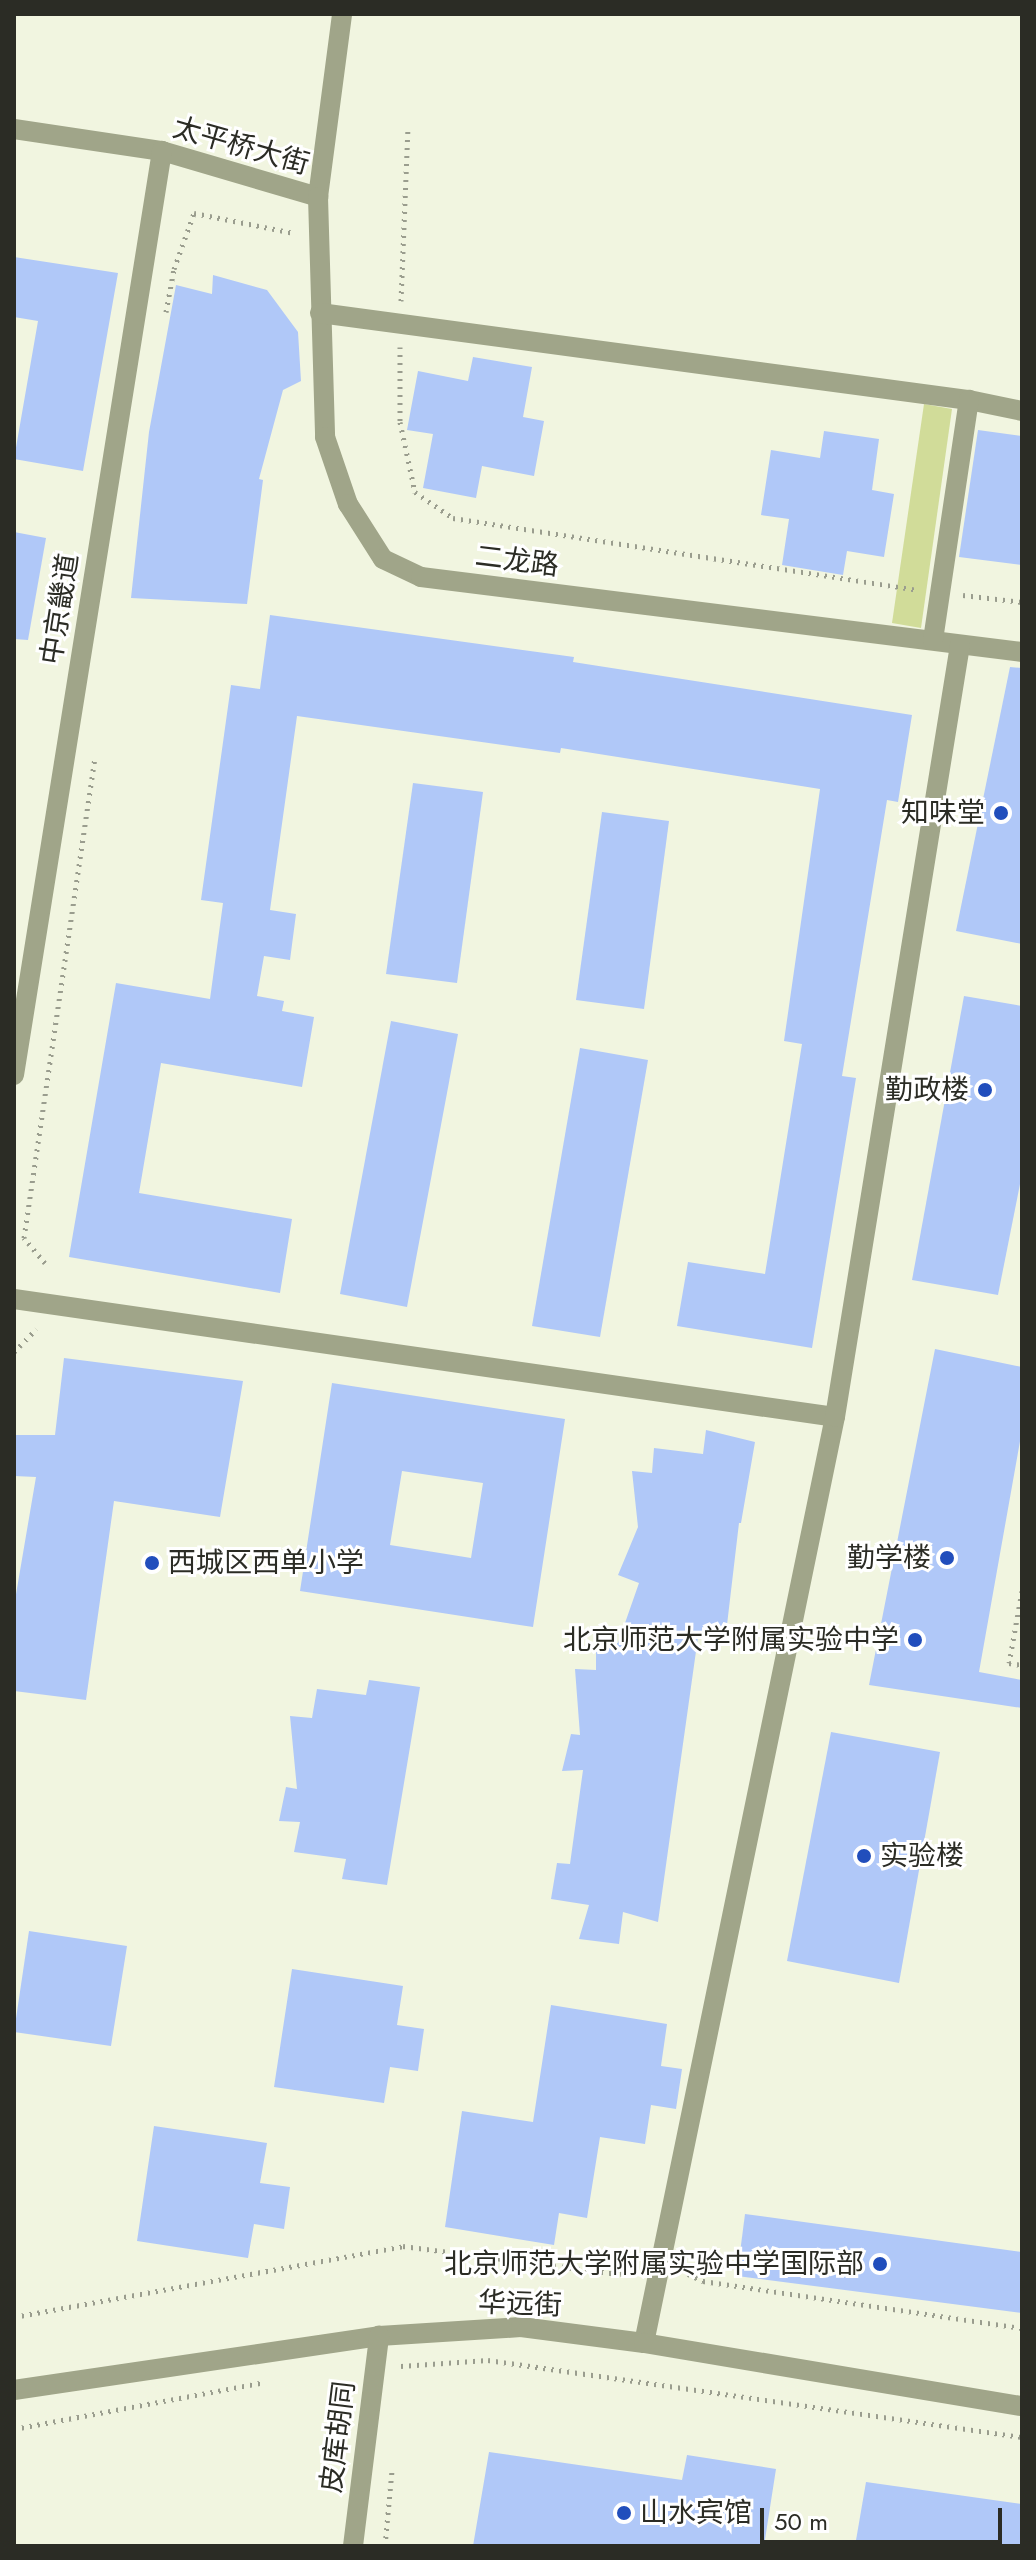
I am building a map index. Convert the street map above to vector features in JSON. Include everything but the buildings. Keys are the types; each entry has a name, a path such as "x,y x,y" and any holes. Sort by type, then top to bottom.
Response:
{"street":[{"name":"太平桥大街","path":"14,129 162,151 318,197 342,14"},
{"name":"中京畿道","path":"14,1075 162,151"},
{"name":"二龙路","path":"318,197 325,437 348,504 383,559 421,577 1022,652"},
{"path":"320,313 969,400 1022,411"},
{"path":"933,640 969,400"},
{"path":"644,2343 835,1417 960,645"},
{"path":"14,1299 835,1417"},
{"name":"华远街","path":"14,2390 379,2336 521,2327 644,2343 1022,2406"},
{"name":"皮库胡同","path":"353,2546 379,2336"}],"path":[{"path":"408,130 400,422 415,492 453,518 907,589"},
{"path":"163,327 174,269 194,213 294,232 295,247"},
{"path":"45,1263 24,1238 97,740"},
{"path":"14,1352 37,1328 52,1331"},
{"path":"1022,1591 1009,1663 1022,1665"},
{"path":"14,2317 403,2246 620,2274 640,2270"},
{"path":"688,2274 703,2281 1022,2328"},
{"path":"401,2365 488,2360 1022,2437"},
{"path":"14,2429 275,2380"}],"green space":[{"path":"924,404 952,409 921,628 892,623"}],"place":[{"name":"知味堂","path":"1001,813"},
{"name":"勤政楼","path":"985,1090"},
{"name":"勤学楼","path":"947,1558"},
{"name":"西城区西单小学","path":"152,1563"},
{"name":"北京师范大学附属实验中学","path":"915,1640"},
{"name":"实验楼","path":"864,1856"},
{"name":"北京师范大学附属实验中学国际部","path":"880,2264"},
{"name":"山水宾馆","path":"624,2513"}]}
